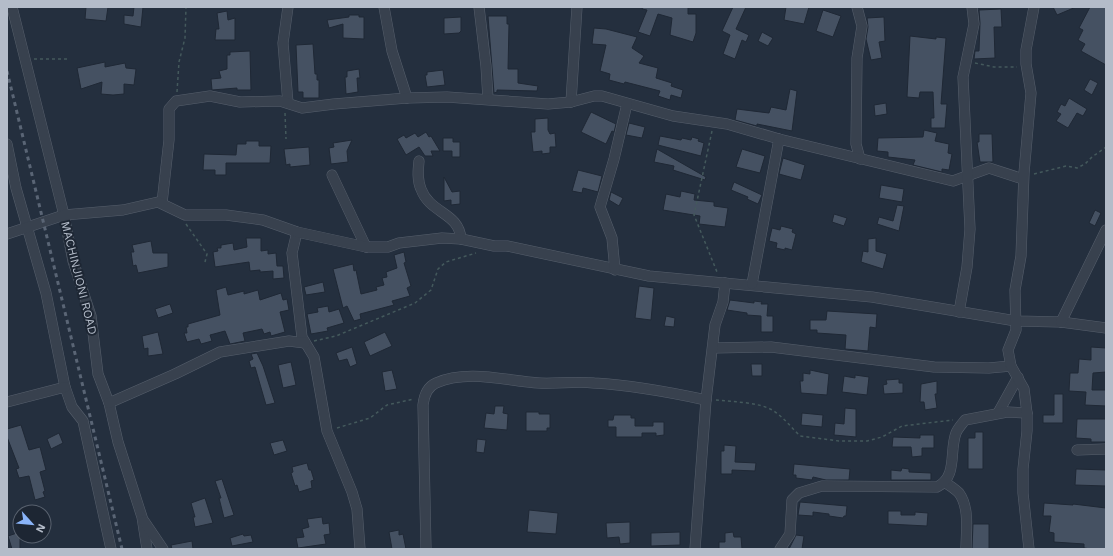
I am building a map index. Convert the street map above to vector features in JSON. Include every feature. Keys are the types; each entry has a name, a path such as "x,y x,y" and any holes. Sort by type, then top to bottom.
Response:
{"street":[{"name":"MACHINJIONI ROAD","path":"12,7 24,61 64,215 73,261 91,316 98,374 109,403 118,442 142,517 146,549"},
{"path":"288,7 283,43 288,103"},
{"path":"384,7 392,51 407,98"},
{"path":"479,7 486,66 488,99"},
{"path":"571,102 577,7"},
{"path":"959,312 967,267 970,229 962,77 974,24 972,7"},
{"path":"1029,549 1023,492 1027,413 1024,390 1011,366 1008,350 1016,330 1015,290 1021,256 1024,176 1032,93 1026,64 1026,50 1034,7"},
{"path":"856,8 862,26 857,58 856,144 860,159"},
{"path":"162,203 169,140 169,109 176,101 210,96 240,102 275,101 288,103 302,108 407,98 446,97 548,104 571,102 594,96 608,97 626,104 673,116 739,127 779,139 952,181 989,168 1024,176"},
{"path":"615,270 612,238 600,207 614,158 626,104"},
{"path":"752,284 779,139"},
{"path":"7,144 13,178 46,293 65,386 72,407 80,415 83,421 111,549"},
{"path":"847,156 856,144"},
{"path":"419,161 418,181 421,190 433,206 457,224 460,229 461,239"},
{"path":"332,175 366,247"},
{"path":"7,234 64,215 122,210 153,202 162,203 185,215 226,214 263,220 297,232 366,247 388,247 399,243 442,238 461,239 518,248 615,270 649,276 722,283 752,284 872,297 1016,322 1061,322 1106,328"},
{"path":"1061,322 1106,230"},
{"path":"297,232 292,249 300,327 302,337 312,352 316,363 327,431 352,492 357,509 360,549"},
{"path":"695,549 706,400 713,348 714,325 722,302 722,283"},
{"path":"109,403 175,374 220,352 289,341 305,343"},
{"path":"713,348 781,348 890,363 934,367 989,368 1011,366"},
{"path":"426,549 423,405 426,392 436,383 456,377 493,378 540,383 595,383 671,393 706,400"},
{"path":"998,414 1018,378"},
{"path":"7,402 65,386"},
{"path":"780,549 790,534 792,500 799,493 822,486 933,488 940,486 944,482 952,465 955,435 965,420 1015,412 1027,413"},
{"path":"1077,450 1106,449"},
{"path":"944,482 959,493 964,503 966,520 966,549"},
{"path":"142,517 163,549"}],"path":[{"path":"176,101 179,62 185,38 186,7"},
{"path":"24,61 47,58 69,59"},
{"path":"965,61 994,67 1012,67 1026,64"},
{"path":"286,139 285,114 288,103"},
{"path":"714,123 694,215 722,283"},
{"path":"1024,176 1066,166 1077,168 1085,164 1106,147"},
{"path":"185,215 187,227 207,254 205,262"},
{"path":"305,343 336,336 415,303 431,290 438,269 446,262 478,252"},
{"path":"327,431 368,420 387,405 414,399 426,392"},
{"path":"706,400 760,405 775,412 800,436 839,441 876,440 902,426 937,421 965,420"}],"building":[{"path":"86,7 108,7 106,21 85,19"},
{"path":"134,7 143,7 141,27 124,24 124,15 133,16"},
{"path":"643,7 688,7 688,14 696,14 696,33 693,42 670,35 672,18 658,14 650,36 638,32 647,10 642,9"},
{"path":"733,7 746,7 736,29 749,35 746,42 742,40 735,59 723,54 730,35 722,31"},
{"path":"786,7 809,7 804,24 784,20"},
{"path":"1053,7 1076,7 1057,15"},
{"path":"1090,7 1106,7 1106,65 1081,51 1085,44 1078,40 1083,30 1079,28"},
{"path":"1001,9 1002,27 994,27 995,58 974,59 975,51 979,51 979,10"},
{"path":"823,10 841,16 833,37 816,31"},
{"path":"227,11 228,20 235,18 235,40 215,40 216,29 219,29 217,13"},
{"path":"349,15 359,15 359,17 364,17 364,39 343,38 343,24 329,28 327,20 349,17"},
{"path":"488,16 507,16 507,24 509,24 508,69 518,69 518,83 538,86 537,91 497,90 497,92 494,93"},
{"path":"461,17 461,31 459,33 444,34 444,18"},
{"path":"884,17 885,41 879,42 882,58 871,60 866,39 868,27 867,18"},
{"path":"594,28 606,29 637,37 632,48 644,56 639,63 658,68 656,78 672,83 671,86 683,90 681,98 671,95 670,100 658,96 660,91 625,82 624,84 609,80 610,74 600,71 606,45 592,44"},
{"path":"762,32 773,38 768,46 758,41"},
{"path":"910,36 936,39 936,37 946,38 941,104 947,104 945,128 931,128 931,118 934,118 933,92 920,92 919,98 907,97"},
{"path":"313,44 315,74 317,74 317,80 319,80 319,98 303,98 303,92 298,92 296,45"},
{"path":"250,51 251,90 237,90 237,88 212,90 211,79 221,78 219,71 227,69 227,55 230,55 230,52"},
{"path":"105,62 105,67 125,63 126,68 136,69 134,85 124,84 124,94 101,94 102,82 81,89 77,68"},
{"path":"359,69 360,78 357,78 358,92 346,94 345,77 347,77 347,71"},
{"path":"443,70 445,85 427,87 425,75 427,75 427,72"},
{"path":"1090,79 1098,83 1092,95 1084,90"},
{"path":"790,89 797,91 792,131 757,124 757,126 735,120 737,109 769,113 771,107 786,110"},
{"path":"1069,98 1087,109 1083,116 1077,113 1068,128 1056,121 1061,114 1057,112 1061,104 1065,106"},
{"path":"886,103 887,114 875,116 874,105"},
{"path":"591,112 616,124 614,132 612,131 606,144 581,132"},
{"path":"548,118 548,130 550,134 555,133 556,147 550,147 550,153 542,154 542,151 533,152 531,132 535,132 535,119"},
{"path":"629,123 645,127 642,138 626,135"},
{"path":"924,130 937,133 935,141 949,144 948,153 952,154 949,170 942,169 942,172 913,165 915,160 888,157 888,152 877,151 878,138 923,137"},
{"path":"426,132 429,137 431,136 440,151 431,151 433,156 425,156 419,147 406,155 397,139 404,135 406,138 415,133 418,137"},
{"path":"979,134 992,134 993,162 980,162 977,142 979,142"},
{"path":"660,136 681,140 682,138 691,140 692,137 699,139 698,141 704,143 701,156 658,145"},
{"path":"443,138 453,138 453,142 460,142 460,157 452,157 452,151 443,151"},
{"path":"352,140 347,151 348,162 331,164 329,148 334,147 333,143"},
{"path":"246,141 259,141 259,146 271,146 270,163 226,163 226,175 215,175 215,170 203,170 204,154 236,155 237,144 246,144"},
{"path":"309,147 310,165 290,167 290,164 286,165 284,149"},
{"path":"657,149 706,177 705,180 673,170 674,166 654,162"},
{"path":"742,149 765,156 760,173 736,167"},
{"path":"783,158 805,165 801,180 779,174"},
{"path":"578,170 602,176 598,192 583,188 582,193 572,191"},
{"path":"444,177 452,192 460,191 460,204 451,205 451,200 444,201"},
{"path":"734,182 762,195 758,204 747,199 748,197 731,190"},
{"path":"881,185 904,189 902,202 879,198"},
{"path":"681,191 695,194 694,200 714,202 714,206 728,208 725,227 699,224 700,216 663,210 666,194 680,197"},
{"path":"611,192 623,198 619,206 609,200"},
{"path":"897,205 904,206 899,231 877,224 879,217 893,221"},
{"path":"1095,210 1101,213 1095,226 1089,223"},
{"path":"834,214 847,218 844,226 832,222"},
{"path":"781,226 793,229 792,232 796,234 792,250 776,248 777,243 769,241 772,228 780,230"},
{"path":"246,238 261,238 261,251 268,250 268,254 276,253 277,266 283,266 284,278 273,279 273,271 250,271 249,262 215,267 213,252 218,251 217,248 221,248 221,245 233,243 234,250 247,247"},
{"path":"876,238 876,251 887,254 883,269 861,262 863,251 868,252 868,239"},
{"path":"151,241 153,253 168,253 168,267 138,273 136,265 133,266 131,252 134,252 132,245"},
{"path":"404,252 406,262 404,263 411,286 407,288 410,296 392,301 394,305 360,314 361,319 354,321 347,306 343,308 333,269 353,264 354,271 356,270 361,294 377,290 376,287 384,285 382,278 387,277 386,272 397,268 394,255"},
{"path":"323,282 325,292 306,295 304,287"},
{"path":"639,286 654,288 651,320 635,318"},
{"path":"226,287 228,295 244,291 244,294 258,290 260,300 281,293 283,300 287,299 289,310 280,312 285,332 271,336 270,332 264,334 262,329 243,333 245,341 230,344 225,331 210,335 212,341 201,344 199,339 187,342 184,333 187,333 186,327 188,327 188,324 220,315 216,290"},
{"path":"730,300 754,303 754,301 762,302 761,304 768,304 767,316 773,316 773,332 761,332 761,316 747,315 747,313 727,310"},
{"path":"170,304 173,313 158,318 155,309"},
{"path":"328,306 329,312 339,309 344,323 327,328 328,331 311,334 307,314 318,312 317,308"},
{"path":"827,311 877,314 876,328 870,327 868,351 845,349 846,335 817,333 817,330 810,330 810,320 826,320"},
{"path":"666,316 675,318 674,327 664,326"},
{"path":"158,332 163,354 148,356 148,348 144,349 142,336"},
{"path":"385,332 392,346 370,356 364,342"},
{"path":"352,347 357,364 350,367 347,359 339,361 336,353"},
{"path":"1091,347 1106,348 1106,372 1093,373 1092,390 1106,390 1106,406 1085,405 1086,392 1069,391 1070,373 1078,373 1079,359 1091,360"},
{"path":"257,353 263,366 275,403 266,405 255,367 251,368 249,361 253,359 251,354"},
{"path":"291,362 296,385 283,388 278,365"},
{"path":"751,364 762,364 762,376 752,376"},
{"path":"392,370 397,389 385,391 382,372"},
{"path":"810,370 829,374 827,395 801,393 800,381 803,381 803,373 810,374"},
{"path":"855,375 869,377 867,395 842,392 844,376 855,378"},
{"path":"899,379 899,383 903,383 903,393 884,394 883,385 887,384 886,380"},
{"path":"937,381 937,394 935,394 937,408 925,410 924,402 920,402 921,384"},
{"path":"1054,394 1063,394 1063,423 1043,423 1043,415 1054,415"},
{"path":"495,406 504,406 503,413 508,414 507,430 484,428 486,413 494,414"},
{"path":"845,408 856,409 856,437 834,435 835,423 844,424"},
{"path":"526,412 550,414 550,428 547,428 547,431 526,431"},
{"path":"802,413 823,415 822,427 801,425"},
{"path":"614,415 631,415 631,418 635,418 635,426 653,426 653,422 664,422 664,435 656,436 656,433 642,433 642,437 616,437 616,427 608,427 608,420 613,420"},
{"path":"1077,419 1106,419 1106,442 1091,442 1091,439 1076,438"},
{"path":"21,425 29,450 40,447 46,470 40,472 45,497 35,500 29,476 19,478 16,469 19,468 7,437 7,429"},
{"path":"975,432 983,432 983,469 968,469 968,438 975,438"},
{"path":"59,433 63,443 51,449 47,439"},
{"path":"920,435 934,435 934,448 922,448 922,456 912,457 911,447 892,447 893,437 920,438"},
{"path":"477,439 486,440 484,453 476,452"},
{"path":"283,440 287,451 274,455 270,443"},
{"path":"724,445 736,446 735,462 756,463 755,471 732,470 732,474 721,474 721,451 724,451"},
{"path":"307,463 314,480 311,481 312,488 299,492 297,485 295,486 291,473 293,472 292,467"},
{"path":"794,464 850,469 849,480 826,480 813,477 812,480 796,478 796,475 793,475"},
{"path":"902,468 909,469 909,472 931,473 931,480 891,480 891,470 901,471"},
{"path":"1076,469 1106,470 1106,486 1075,485"},
{"path":"222,479 234,515 224,518 219,498 221,498 215,481"},
{"path":"205,498 213,523 195,527 193,517 195,517 191,503"},
{"path":"800,502 847,506 846,516 843,518 813,512 813,516 798,515"},
{"path":"1044,503 1073,504 1106,508 1106,549 1084,548 1084,544 1054,542 1054,533 1049,532 1051,516 1043,516"},
{"path":"529,510 558,513 556,534 527,532"},
{"path":"888,511 901,511 901,515 915,515 915,512 928,513 927,526 888,524"},
{"path":"322,517 323,524 329,523 330,534 324,535 326,544 298,548 296,538 304,537 302,529 309,527 307,519"},
{"path":"630,522 630,543 620,544 619,537 607,538 606,523"},
{"path":"973,524 989,524 989,549 972,549"},
{"path":"399,530 399,535 403,534 406,549 392,549 389,532"},
{"path":"680,532 680,545 651,546 651,533"},
{"path":"733,532 734,537 741,537 742,549 719,549 719,542 725,542 725,533"},
{"path":"243,534 244,536 251,535 253,542 232,546 230,538"},
{"path":"12,535 12,544 20,544 20,549 12,549 8,536"},
{"path":"796,535 804,536 802,549 789,549"},
{"path":"192,541 193,549 172,549 171,545"}],"railway":[{"path":"7,71 122,549"}]}
